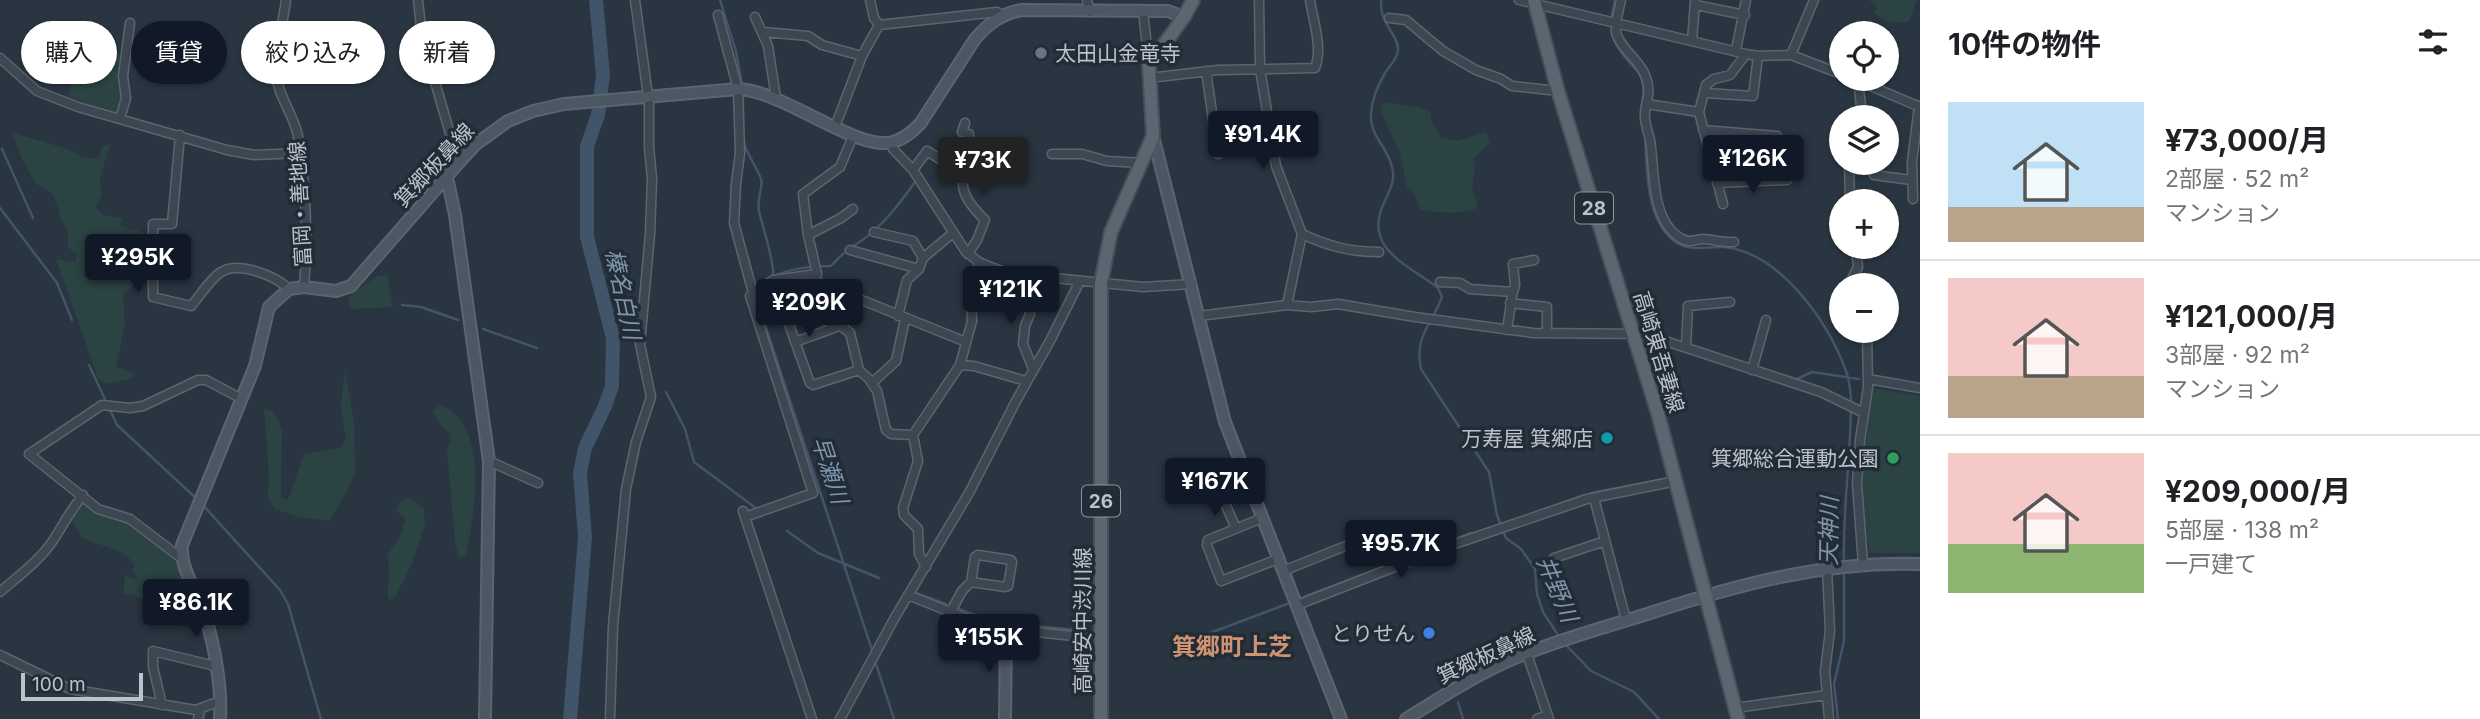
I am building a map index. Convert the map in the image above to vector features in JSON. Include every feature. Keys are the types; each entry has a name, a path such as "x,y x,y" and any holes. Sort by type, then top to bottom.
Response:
{"main road":[{"path":"1149,71 1193,0"},
{"name":"高崎東吾妻線","path":"1534,2 1558,92 1676,481 1736,713"},
{"path":"891,143 910,134 920,124 975,39 1002,15 1023,10 1089,6 1168,11 1184,17"},
{"name":"高崎安中渋川線","path":"1101,719 1101,283 1111,232 1153,136 1149,71"},
{"name":"箕郷板鼻線","path":"289,289 304,287 335,291 351,286 476,144 508,121 533,111 569,103 748,89 776,98 853,136 879,144 891,143"},
{"path":"1153,136 1225,422 1341,719"},
{"path":"445,178 455,215 489,461 485,719"},
{"path":"220,719 220,701 208,627 181,558 184,538 242,400 258,355 269,307 289,289"},
{"name":"箕郷板鼻線","path":"1406,719 1481,674 1527,654 1706,594 1775,576 1830,568 1920,564"},
{"path":"1005,719 1006,629"}],"street":[{"name":"富岡・善地線","path":"286,0 276,74 292,116 300,153 306,227 304,287"},
{"path":"418,0 422,37 453,144 463,158"},
{"path":"610,719 613,626 626,488 636,442 651,397 640,344 652,179 635,0"},
{"path":"870,0 874,18 879,25"},
{"path":"1259,0 1261,69 1276,166 1301,234 1287,305"},
{"path":"1143,11 1149,71 1315,68 1318,58 1310,0"},
{"path":"1519,0 1746,54 1791,55 1829,69"},
{"path":"1621,0 1616,29 1619,42 1641,65 1648,86 1645,113 1655,195 1670,228 1678,237 1690,242 1701,239 1734,242"},
{"path":"1736,50 1746,0"},
{"path":"1791,55 1814,0"},
{"path":"1692,41 1695,2 1745,15"},
{"path":"879,25 997,12 1002,15"},
{"path":"718,15 738,89 740,153 734,223 752,293 751,304 813,493 744,514 812,719"},
{"path":"755,17 768,46 776,98"},
{"path":"1390,18 1406,20 1443,51 1512,86 1558,92"},
{"path":"120,119 126,98 123,76 130,23"},
{"path":"835,127 862,56 879,25"},
{"path":"764,32 808,36 822,45 862,56"},
{"path":"1723,204 1699,112 1706,85 1730,75 1746,54"},
{"path":"1705,93 1753,96 1758,56"},
{"path":"0,58 37,91 78,107 227,150 254,155 300,153"},
{"path":"1206,71 1218,154"},
{"path":"1883,91 1919,106 1916,163 1911,180 1914,186 1913,199"},
{"path":"1647,104 1699,112"},
{"path":"965,123 962,132 969,134 962,173 962,192 985,220 968,254"},
{"path":"1703,130 1777,136"},
{"path":"180,135 172,224 153,225 153,297 191,306 219,273 230,268 254,271 285,284 289,289"},
{"path":"853,136 840,167 803,194 817,278 810,311 813,316 850,333 859,370 872,383 880,399 886,430 891,434 913,435"},
{"path":"891,143 893,149 913,170 968,254 979,262 1004,272 1024,275 1143,287 1192,285"},
{"path":"913,170 928,151 962,173"},
{"path":"1052,154 1082,154 1107,161 1141,163"},
{"path":"1874,175 1911,180"},
{"path":"1717,183 1787,180"},
{"path":"808,235 853,209"},
{"path":"874,232 913,241 923,258"},
{"path":"872,383 896,361 907,280 919,269 923,258 953,233"},
{"path":"1301,234 1330,247 1357,252 1379,252"},
{"path":"850,250 919,269"},
{"path":"1507,330 1515,285 1513,264 1534,260"},
{"path":"926,567 919,554 918,529 904,515 903,508 918,461 913,435 960,365 972,321 971,299 979,262"},
{"path":"1024,275 1030,314 1025,326 1023,344 1033,369"},
{"path":"752,293 773,280 817,278 902,318 966,342"},
{"path":"773,280 810,383 813,385 859,370"},
{"path":"840,719 908,595 970,493 1080,281"},
{"path":"1440,282 1463,284 1470,289 1513,292"},
{"path":"1686,346 1688,306 1730,302"},
{"path":"1510,303 1547,307 1547,333"},
{"path":"1199,316 1287,305 1311,307 1346,304 1507,330 1656,336 1821,392 1860,411"},
{"path":"1752,370 1766,320"},
{"path":"795,342 837,325"},
{"path":"1860,565 1857,506 1860,411 1868,379 1867,343"},
{"path":"960,365 974,366 1026,381"},
{"path":"1868,379 1920,388"},
{"path":"181,558 130,519 98,509 29,454 102,405 130,408 143,406 198,380 206,380 242,400"},
{"path":"489,461 538,483"},
{"path":"1297,605 1501,528 1594,498 1676,481"},
{"path":"0,592 41,555 83,495"},
{"path":"1221,495 1236,528"},
{"path":"1594,498 1626,620"},
{"path":"1262,518 1208,540 1206,545 1221,581 1278,559"},
{"path":"1283,570 1358,541"},
{"path":"1554,558 1605,541"},
{"path":"950,613 962,591 971,582 975,557 978,555 1011,560 1008,586 971,582"},
{"path":"1829,719 1825,671 1830,631 1830,568"},
{"path":"908,595 988,627 1102,639"},
{"path":"162,705 153,667 153,651 215,666"},
{"path":"1527,654 1548,717 1537,719"},
{"path":"0,655 70,689 201,709 220,701"},
{"path":"1736,713 1827,695"},
{"path":"198,719 201,709"}],"green space":[{"path":"1869,0 1917,0 1909,21 1900,23 1877,16 1874,13 1877,7"},
{"path":"117,54 124,55 123,97 119,115 68,97 71,84 117,84"},
{"path":"1385,102 1430,112 1441,138 1458,141 1486,132 1490,143 1473,159 1475,167 1472,188 1478,205 1476,209 1451,213 1420,210 1415,194 1407,187 1400,153 1382,114 1381,104"},
{"path":"13,133 68,149 82,157 98,159 103,146 110,144 100,179 102,196 95,206 103,215 123,218 120,226 140,231 146,236 139,276 123,295 125,324 116,366 135,374 130,379 107,384 98,378 56,259 75,262 77,254 67,247 67,230 55,199 32,178 19,153"},
{"path":"387,275 393,307 350,309 348,297 376,277"},
{"path":"345,370 354,422 355,473 348,489 329,521 298,517 275,509 268,499 264,409 274,412 282,429 281,498 288,500 304,454 339,448 346,440 341,405"},
{"name":"箕郷総合運動公園","path":"1873,388 1920,396 1920,553 1870,553 1863,489"},
{"path":"440,405 456,415 467,431 473,451 475,496 466,556 459,558 447,450 451,436 438,423 433,411"},
{"path":"409,497 424,509 425,525 411,566 394,599 388,599 387,556 401,534 406,519 396,511 399,503"},
{"path":"83,499 128,522 180,560 190,590 177,594 161,589 146,601 123,593 125,575 133,579 137,577 133,572 134,564 124,554 82,538 70,517"}],"waterway":[{"name":"榛名白川","path":"570,719 585,537 580,473 585,448 612,386 613,338 587,237 587,146 598,115 603,75 596,0"},
{"path":"720,0 736,51 742,85"},
{"name":"井野川","path":"1381,0 1382,14 1398,50 1378,88 1371,113 1373,128 1390,160 1393,172 1379,219 1379,232 1392,254 1438,288 1442,297 1422,339 1419,357 1421,369 1489,472 1497,515 1506,538 1521,549 1535,569 1537,594 1543,612 1560,638"},
{"name":"天神川","path":"1615,0 1611,19 1612,33 1617,46 1642,80 1643,128"},
{"path":"743,94 743,125"},
{"name":"天神川","path":"1645,134 1649,191 1652,205 1664,230 1673,240 1685,246 1724,247 1745,252 1765,262 1800,293 1815,312 1838,352 1848,378 1851,402 1844,562"},
{"path":"743,139 761,179 758,206 773,275"},
{"path":"2,149 33,218"},
{"name":"早瀬川","path":"757,285 792,270 831,266 884,221 915,182"},
{"path":"0,208 57,283 72,320"},
{"name":"早瀬川","path":"757,300 872,650"},
{"path":"402,305 421,307 458,320"},
{"path":"483,329 537,348"},
{"path":"89,365 117,425 197,499"},
{"path":"1797,379 1812,372 1859,379"},
{"path":"666,392 685,429 694,462 757,509"},
{"path":"1591,493 1669,478"},
{"path":"1556,505 1585,495"},
{"path":"202,504 280,590 288,604 321,719"},
{"path":"787,531 818,553 879,578"},
{"path":"1304,597 1471,533"},
{"name":"天神川","path":"1838,719 1834,684 1844,641 1844,569"},
{"path":"916,593 946,604"},
{"path":"1194,639 1287,604"},
{"path":"959,609 995,622 1095,632"},
{"name":"井野川","path":"1564,643 1591,671 1634,692 1659,719"},
{"name":"早瀬川","path":"876,664 894,719"},
{"path":"1458,702 1463,719"}],"place":[{"name":"太田山金竜寺","path":"1041,53"},
{"name":"万寿屋 箕郷店","path":"1607,438"},
{"name":"箕郷総合運動公園","path":"1893,458"},
{"name":"とりせん","path":"1429,633"}],"district":[{"name":"箕郷町上芝","path":"1232,646"}]}
